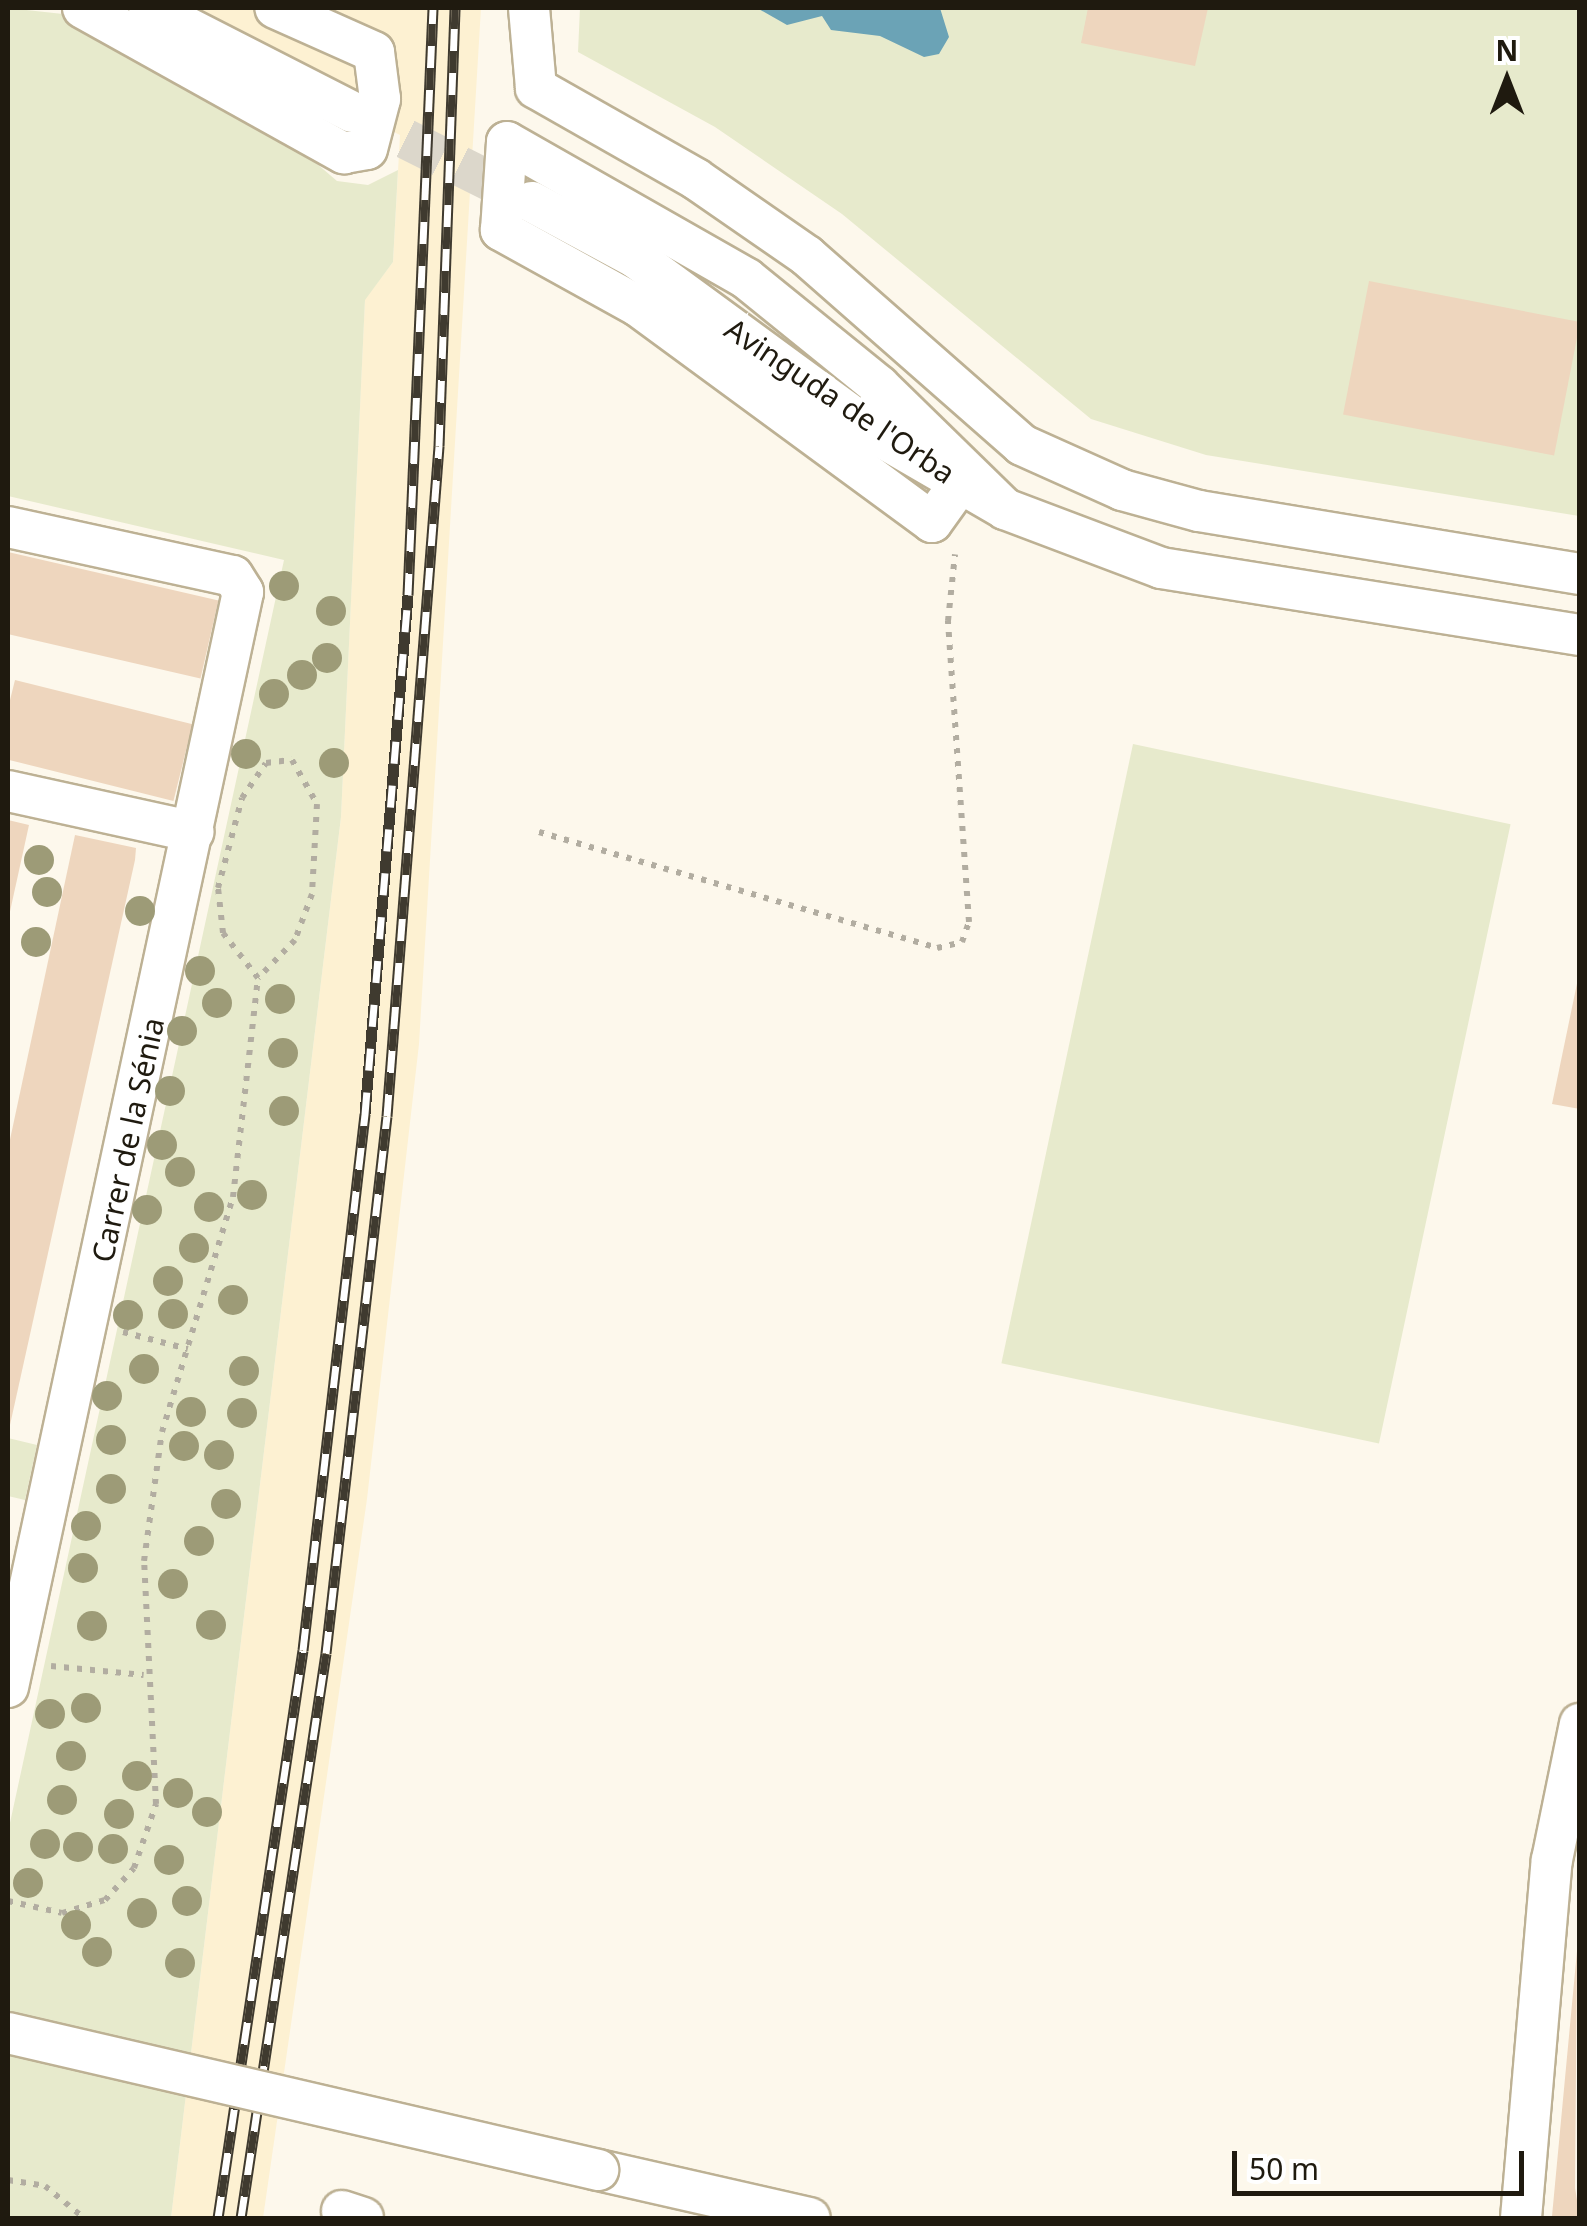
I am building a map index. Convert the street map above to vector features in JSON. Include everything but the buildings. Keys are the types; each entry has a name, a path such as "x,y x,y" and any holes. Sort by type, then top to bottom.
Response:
{"street":[{"path":"84,8 344,152 373,144 366,106 374,52 348,20 274,8"},
{"path":"150,8 366,106"},
{"path":"529,8 536,88 696,179 806,256 1022,445 1122,490 1328,532 1580,574"},
{"path":"960,483 932,522 638,306 501,230 507,142 747,279 879,386 1005,510"},
{"name":"Avinguda de l'Orba","path":"532,202 636,258 881,437 1005,510 1160,568 1580,635"},
{"name":"Carrer de la Sénia","path":"8,527 233,576 243,592 194,832 25,1534 23,1676"},
{"path":"1322,592 1328,532"},
{"path":"8,791 194,832"},
{"path":"1521,2218 1552,1860 1580,1724"},
{"path":"8,2032 810,2218"}],"path":[{"path":"539,832 937,948 962,942 968,922 948,621 954,538"},
{"path":"8,1901 84,1909 134,1868 156,1804 144,1675 144,1561 162,1432 233,1197 258,978 295,940 320,838 306,773 279,758 242,798 218,888 223,932 258,978"},
{"path":"112,1329 189,1349"},
{"path":"23,1676 144,1675"},
{"path":"8,2180 45,2186 84,2218"}],"shaded area":[{"path":"149,8 481,8 419,1044 367,1499 263,2218 171,2218 341,817 365,299 393,262 400,135"}],"green space":[{"path":"8,8 63,14 274,127 337,181 368,185 398,170 393,262 365,300 341,817 171,2218 8,2218 8,1832 284,560 8,496"},
{"path":"580,8 1579,8 1579,516 1206,455 1091,419 842,214 715,127 578,52"},
{"path":"1133,744 1511,824 1379,1443 1001,1363"},
{"path":"8,1438 37,1445 25,1500 8,1496"}],"water":[{"path":"757,8 940,8 949,37 939,54 924,57 880,36 831,30 822,16 787,25"}],"tunnel":[{"path":"352,112 532,202"}],"railway":[{"path":"218,2218 303,1650 365,1114 408,595 433,8"},
{"path":"241,2218 326,1653 387,1116 439,446 455,8"}]}
